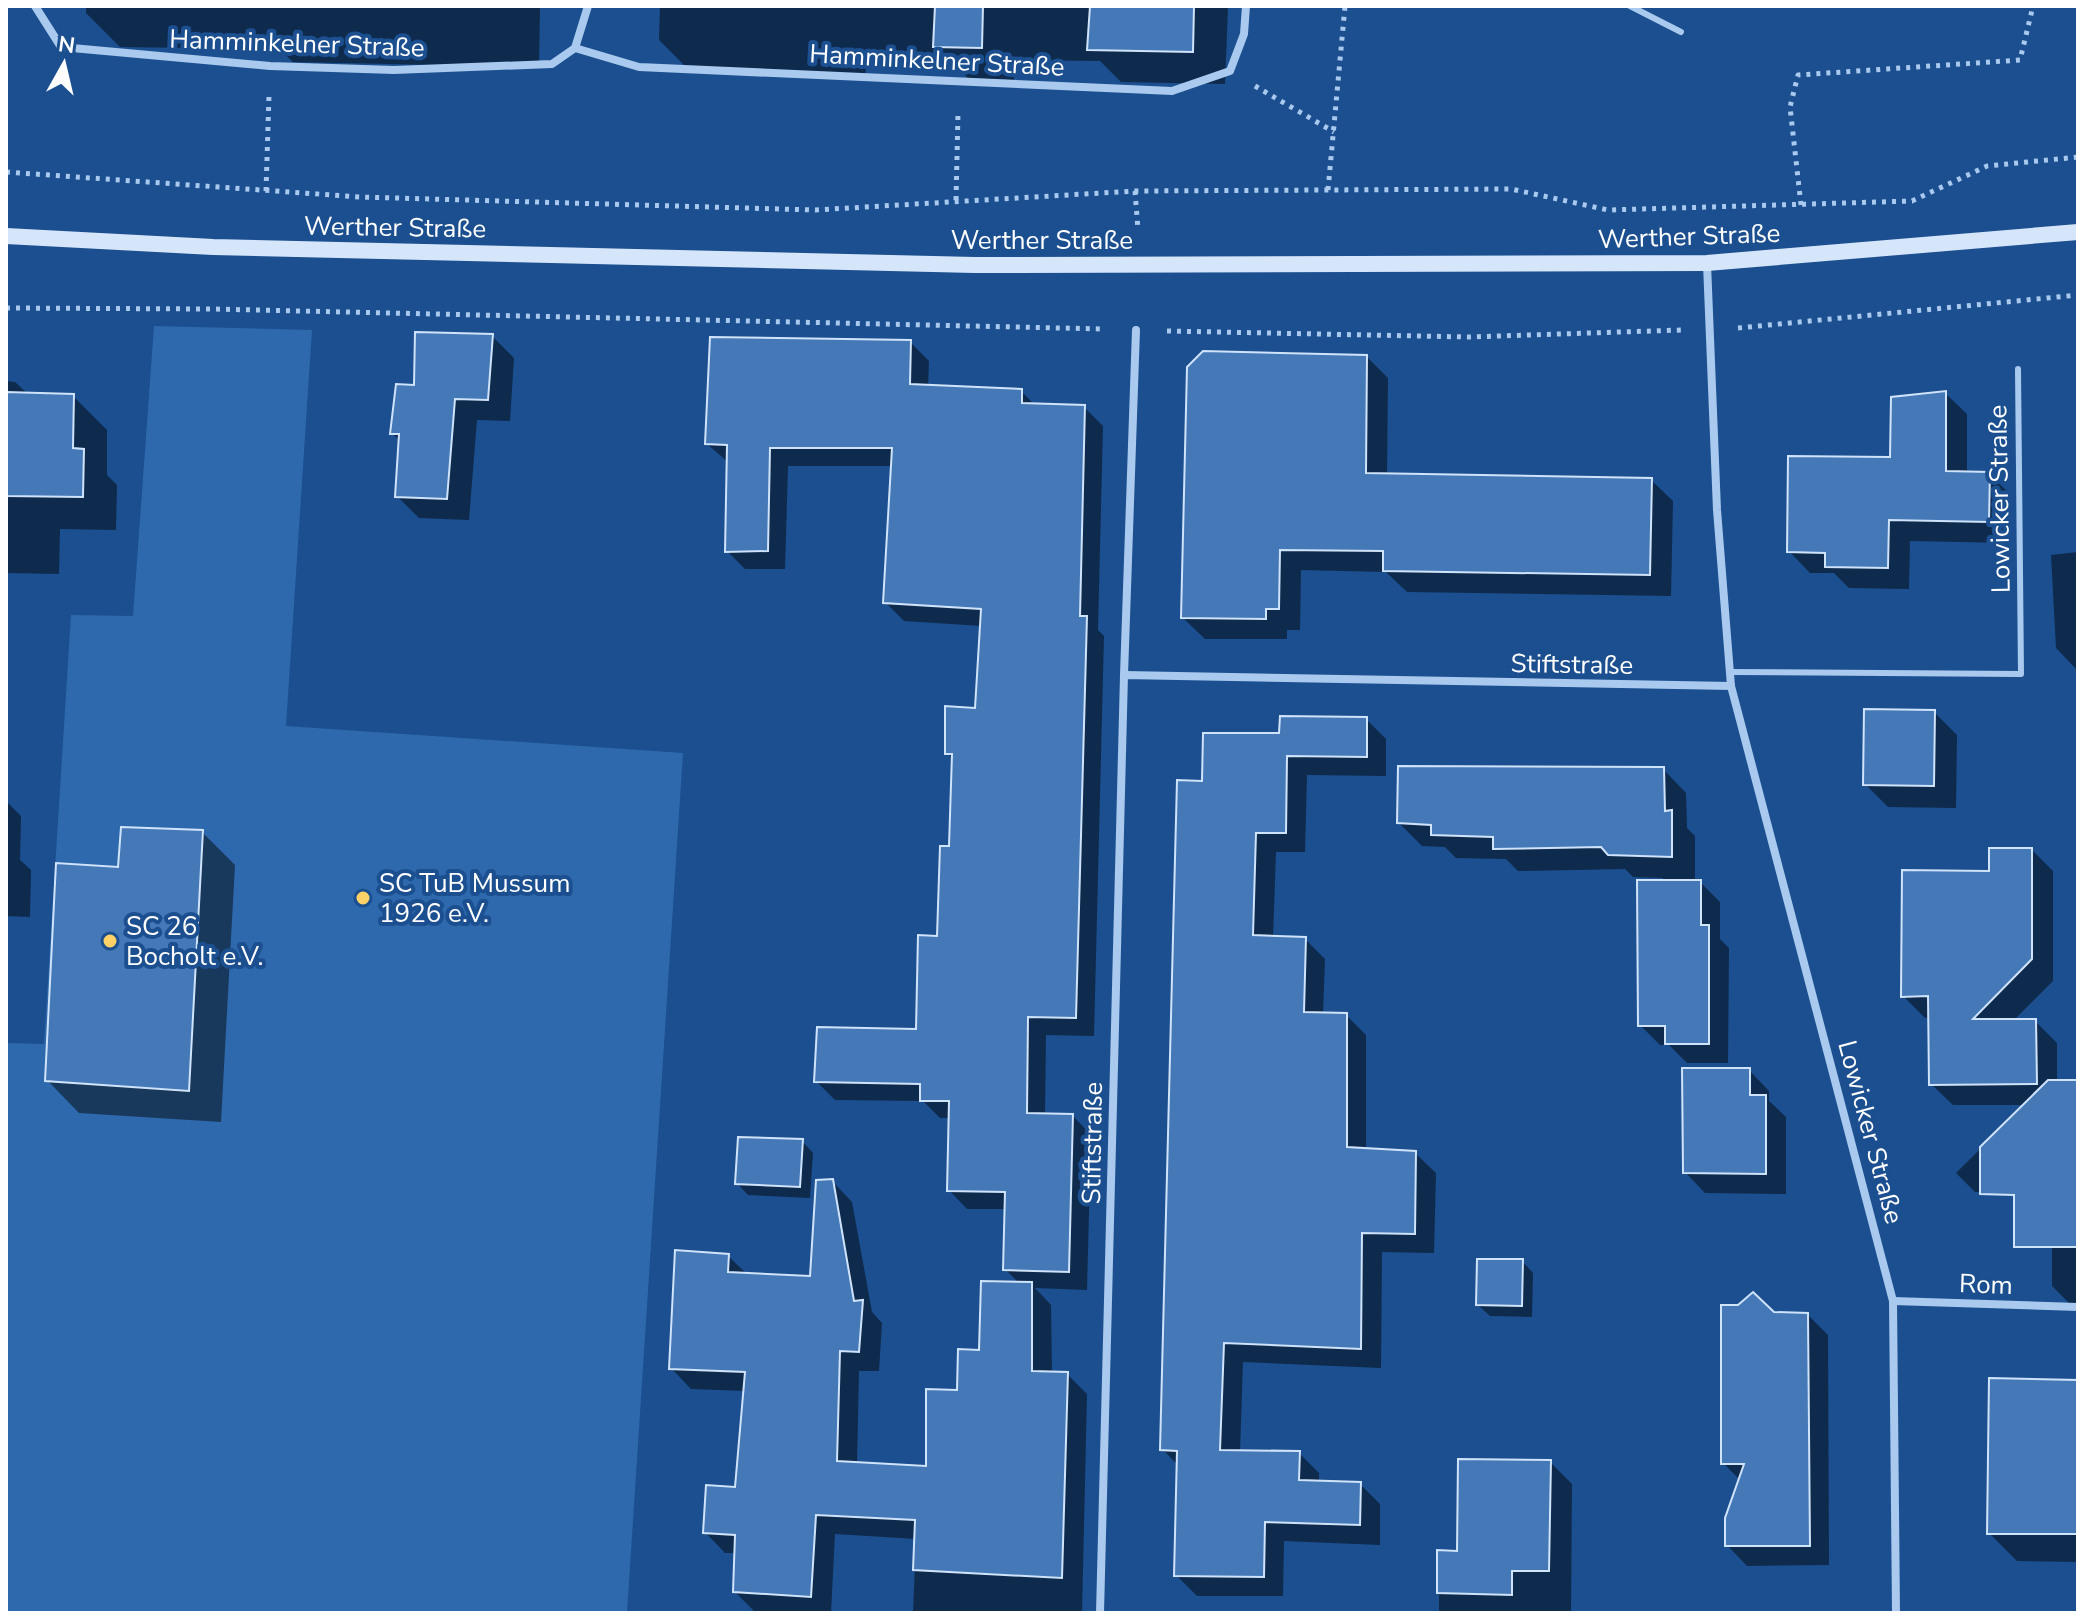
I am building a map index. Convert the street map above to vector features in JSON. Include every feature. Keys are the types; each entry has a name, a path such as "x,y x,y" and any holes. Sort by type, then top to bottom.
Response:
{"main road":[{"name":"Werther Straße","path":"6,236 213,247 975,265 1707,263 2078,232"}],"street":[{"name":"Hamminkelner Straße","path":"35,6 61,47 270,66 394,70 552,64 575,48 639,67 1172,91 1230,71"},
{"path":"575,48 588,6"},
{"path":"1230,71 1244,34 1246,6"},
{"name":"Lowicker Straße","path":"1707,263 1717,510 1731,686 1893,1301 1896,1613"},
{"name":"Stiftstraße","path":"1100,1613 1136,330"},
{"name":"Stiftstraße","path":"1124,675 1731,686"},
{"name":"Rom","path":"1893,1301 2078,1307"}],"lane":[{"path":"1630,6 1681,32"},
{"name":"Lowicker Straße","path":"1730,672 2021,674 2018,369"}],"path":[{"path":"1328,190 1345,6"},
{"path":"1801,205 1790,107 1798,75 2020,60 2033,6"},
{"path":"266,191 270,66"},
{"path":"1230,71 1334,132"},
{"path":"956,200 958,81"},
{"path":"6,172 266,191 815,210 1135,191 1511,189 1608,210 1912,201 1987,166 2078,157"},
{"path":"6,308 211,309 1469,337 1710,331 2078,295"}],"shaded area":[{"name":"SC TuB Mussum 1926 e.V.","path":"154,326 312,330 286,726 683,753 627,1613 6,1613 6,1043 44,1044 71,615 133,616"}],"building":[{"path":"935,6 983,6 982,48 933,47"},
{"path":"1090,6 1194,6 1193,52 1087,50"},
{"path":"415,332 493,334 488,400 455,399 447,499 395,497 399,434 390,434 396,384 414,385"},
{"path":"710,337 911,340 910,384 1022,389 1022,403 1085,405 1080,616 1087,616 1076,1018 1028,1017 1027,1113 1073,1114 1069,1272 1003,1270 1005,1192 947,1191 949,1101 920,1101 920,1084 814,1082 817,1027 916,1029 918,935 937,936 940,846 949,846 952,754 945,754 945,706 975,708 981,609 883,603 892,448 770,448 768,551 725,552 727,445 705,444"},
{"path":"1203,351 1367,355 1366,473 1652,478 1650,575 1383,571 1383,551 1280,550 1279,609 1266,609 1266,619 1181,618 1187,367"},
{"path":"1946,391 1946,471 1990,472 1989,522 1889,520 1888,568 1825,567 1825,553 1787,552 1788,456 1890,457 1891,397"},
{"path":"6,392 74,394 73,448 84,449 83,497 6,496"},
{"path":"1864,709 1935,710 1934,786 1863,785"},
{"path":"1280,716 1367,717 1367,757 1287,756 1286,833 1256,833 1253,935 1306,937 1304,1012 1347,1013 1347,1147 1416,1151 1415,1234 1362,1233 1361,1349 1224,1343 1220,1450 1300,1451 1299,1480 1361,1482 1360,1525 1265,1522 1264,1577 1174,1576 1177,1451 1160,1450 1177,780 1202,781 1203,733 1279,733"},
{"path":"1398,766 1664,767 1665,811 1672,810 1672,857 1608,855 1601,847 1493,849 1493,837 1431,835 1431,825 1397,823"},
{"name":"SC 26 Bocholt e.V.","path":"121,827 203,830 189,1091 45,1081 56,863 118,867"},
{"path":"1989,848 2032,848 2032,959 1973,1019 2036,1019 2037,1084 1929,1085 1928,996 1901,997 1902,870 1989,871"},
{"path":"1637,880 1701,880 1701,925 1709,925 1709,1044 1665,1044 1665,1026 1638,1026"},
{"path":"1682,1068 1750,1068 1750,1095 1766,1095 1766,1174 1683,1173"},
{"path":"2048,1080 2078,1080 2078,1247 2014,1247 2014,1195 1980,1194 1980,1147"},
{"path":"738,1137 803,1139 800,1187 735,1184"},
{"path":"833,1179 854,1301 863,1300 859,1352 840,1351 837,1461 926,1466 926,1389 957,1390 958,1349 979,1350 981,1281 1032,1282 1032,1371 1068,1372 1062,1578 913,1570 915,1520 816,1515 811,1597 733,1592 735,1535 703,1533 706,1485 735,1487 745,1372 669,1369 675,1250 729,1254 728,1272 810,1276 816,1180"},
{"path":"1477,1259 1523,1259 1522,1306 1476,1305"},
{"path":"1753,1292 1774,1312 1808,1313 1810,1546 1725,1546 1725,1518 1744,1464 1721,1464 1721,1305 1738,1305"},
{"path":"1989,1378 2078,1380 2078,1534 1987,1534"},
{"path":"1458,1459 1551,1460 1549,1571 1512,1571 1512,1595 1437,1593 1437,1550 1457,1551"}],"place":[{"name":"SC TuB Mussum 1926 e.V.","path":"363,898"},
{"name":"SC 26 Bocholt e.V.","path":"110,941"}]}
